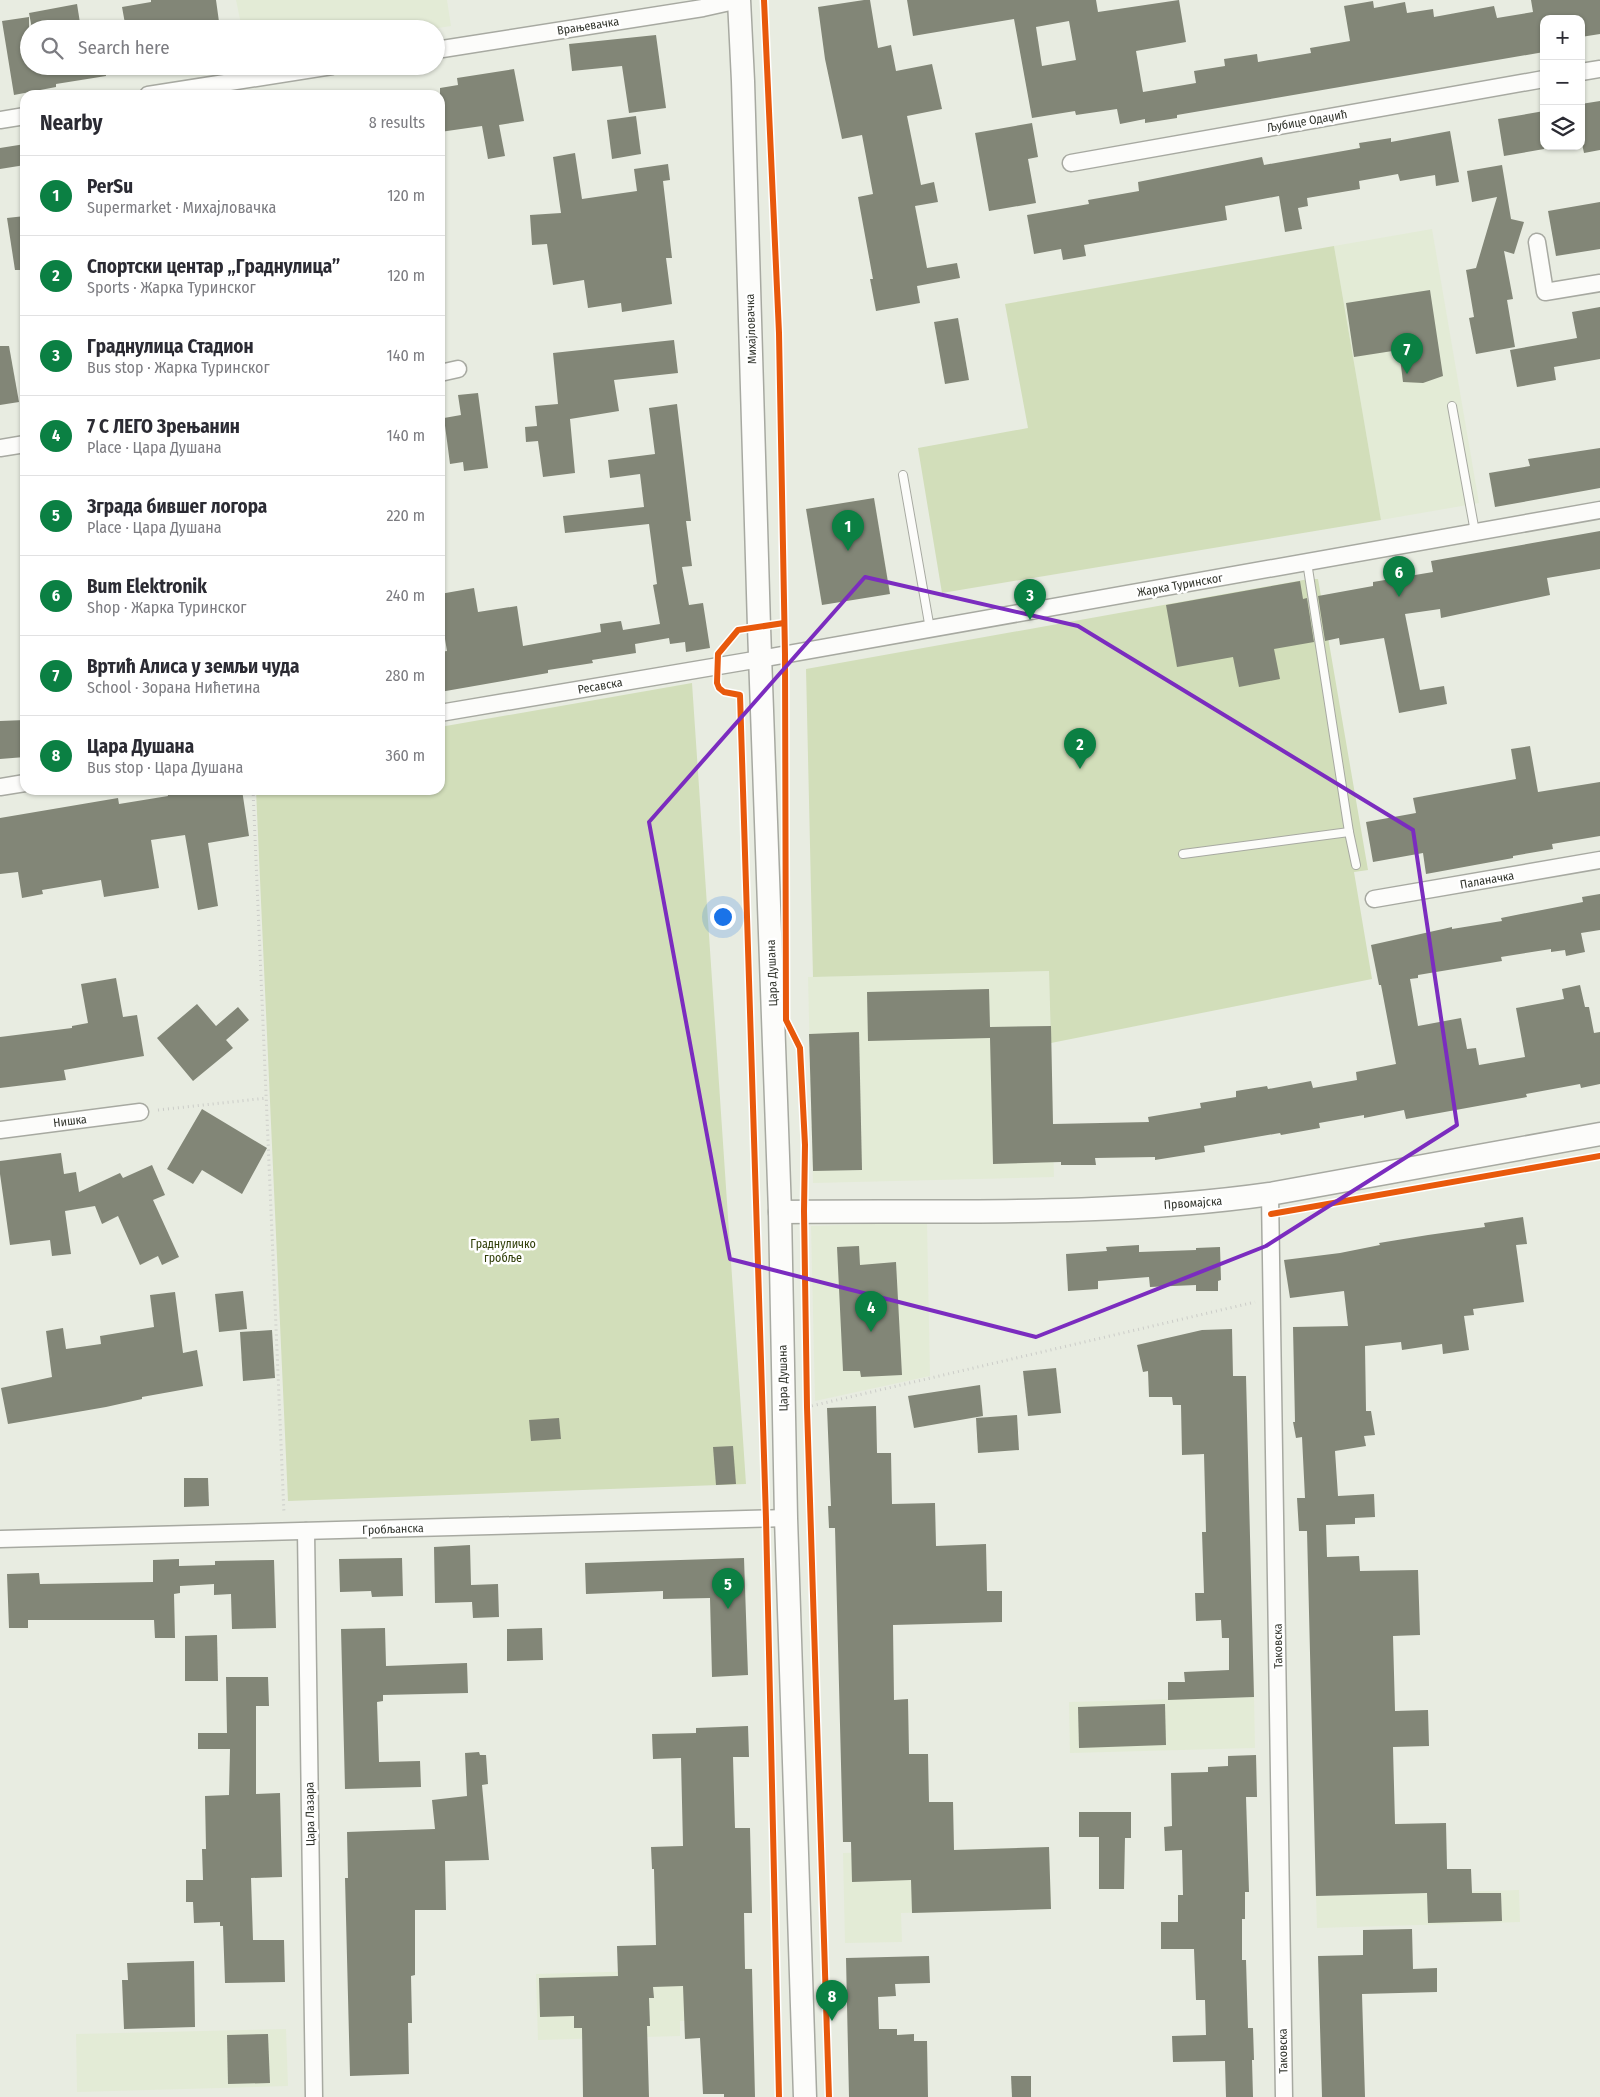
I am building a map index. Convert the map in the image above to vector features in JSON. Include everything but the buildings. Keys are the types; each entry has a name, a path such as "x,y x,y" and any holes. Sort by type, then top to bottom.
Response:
{"street":[{"name":"Врањевачка","path":"445,49 703,8 739,0"},
{"name":"Михајловачка","path":"739,0 744,81 760,659"},
{"path":"1585,71 1600,69"},
{"path":"180,90 275,75"},
{"name":"Љубице Одаџић","path":"1071,163 1540,80"},
{"path":"0,120 20,117"},
{"path":"1536,242 1545,292 1600,282"},
{"path":"445,371 458,369"},
{"path":"0,448 20,445"},
{"name":"Жарка Туринског","path":"760,659 1600,510"},
{"name":"Ресавска","path":"445,712 760,659"},
{"name":"Цара Душана","path":"760,659 780,1212 786,1518 805,2097"},
{"path":"0,787 20,784"},
{"name":"Паланачка","path":"1374,899 1600,860"},
{"name":"Нишка","path":"0,1130 140,1112"},
{"name":"Првомајска","path":"780,1212 1046,1210 1216,1202 1270,1194 1600,1134"},
{"name":"Таковска","path":"1270,1194 1284,2097"},
{"name":"Гробљанска","path":"0,1539 786,1518"},
{"name":"Цара Лазара","path":"306,1531 314,2097"}],"lane":[{"path":"1452,406 1475,532"},
{"path":"903,475 930,629"},
{"path":"1307,562 1349,832 1356,865"},
{"path":"1183,854 1349,832"}],"path":[{"path":"252,795 267,1098 284,1532"},
{"path":"140,1112 267,1098"},
{"path":"807,1407 1272,1298"},
{"path":"807,1397 808,1417"}],"highlighted area":[{"path":"865,577 1078,626 1413,830 1457,1125 1266,1246 1036,1337 730,1259 649,822"}],"shaded area":[{"path":"236,0 447,0 451,26 445,27 445,20 240,20"},
{"path":"1432,229 1479,503 1381,520 1334,246"},
{"path":"1049,971 1054,1177 813,1183 808,977"},
{"path":"927,1222 930,1376 815,1401 811,1226"},
{"path":"1254,1697 1255,1748 1070,1753 1069,1702"},
{"path":"1049,1847 1051,1909 901,1913 902,1942 845,1943 843,1853"},
{"path":"1519,1890 1520,1922 1317,1928 1316,1896"},
{"path":"752,1968 753,2019 680,2021 680,2036 538,2040 536,1974"},
{"path":"286,2029 288,2086 77,2092 76,2034"}],"green space":[{"path":"1334,246 1381,520 942,593 918,448 1028,428 1005,304"},
{"path":"1309,579 1318,579 1368,870 1354,872 1372,979 1051,1043 1049,971 813,977 806,669"},
{"name":"Граднуличко гробље","path":"692,683 746,1484 288,1501 256,795 445,795 445,726"}],"cycle path":[{"path":"764,0 779,333 785,654 786,1020 800,1048 805,1145 804,1211 807,1407 829,2097"},
{"path":"779,2097 766,1519 740,695 724,692 717,683 718,654 738,630 784,623"},
{"path":"1271,1214 1600,1156"}],"place":[{"name":"Вртић Алиса у земљи чуда","path":"1407,374"},
{"name":"PerSu","path":"848,551"},
{"name":"Bum Elektronik","path":"1399,597"},
{"name":"Граднулица Стадион","path":"1030,620"},
{"name":"Спортски центар „Граднулица”","path":"1080,769"},
{"name":"7 С ЛЕГО Зрењанин","path":"871,1332"},
{"name":"Зграда бившег логора","path":"728,1609"},
{"name":"Цара Душана","path":"832,2021"}]}
